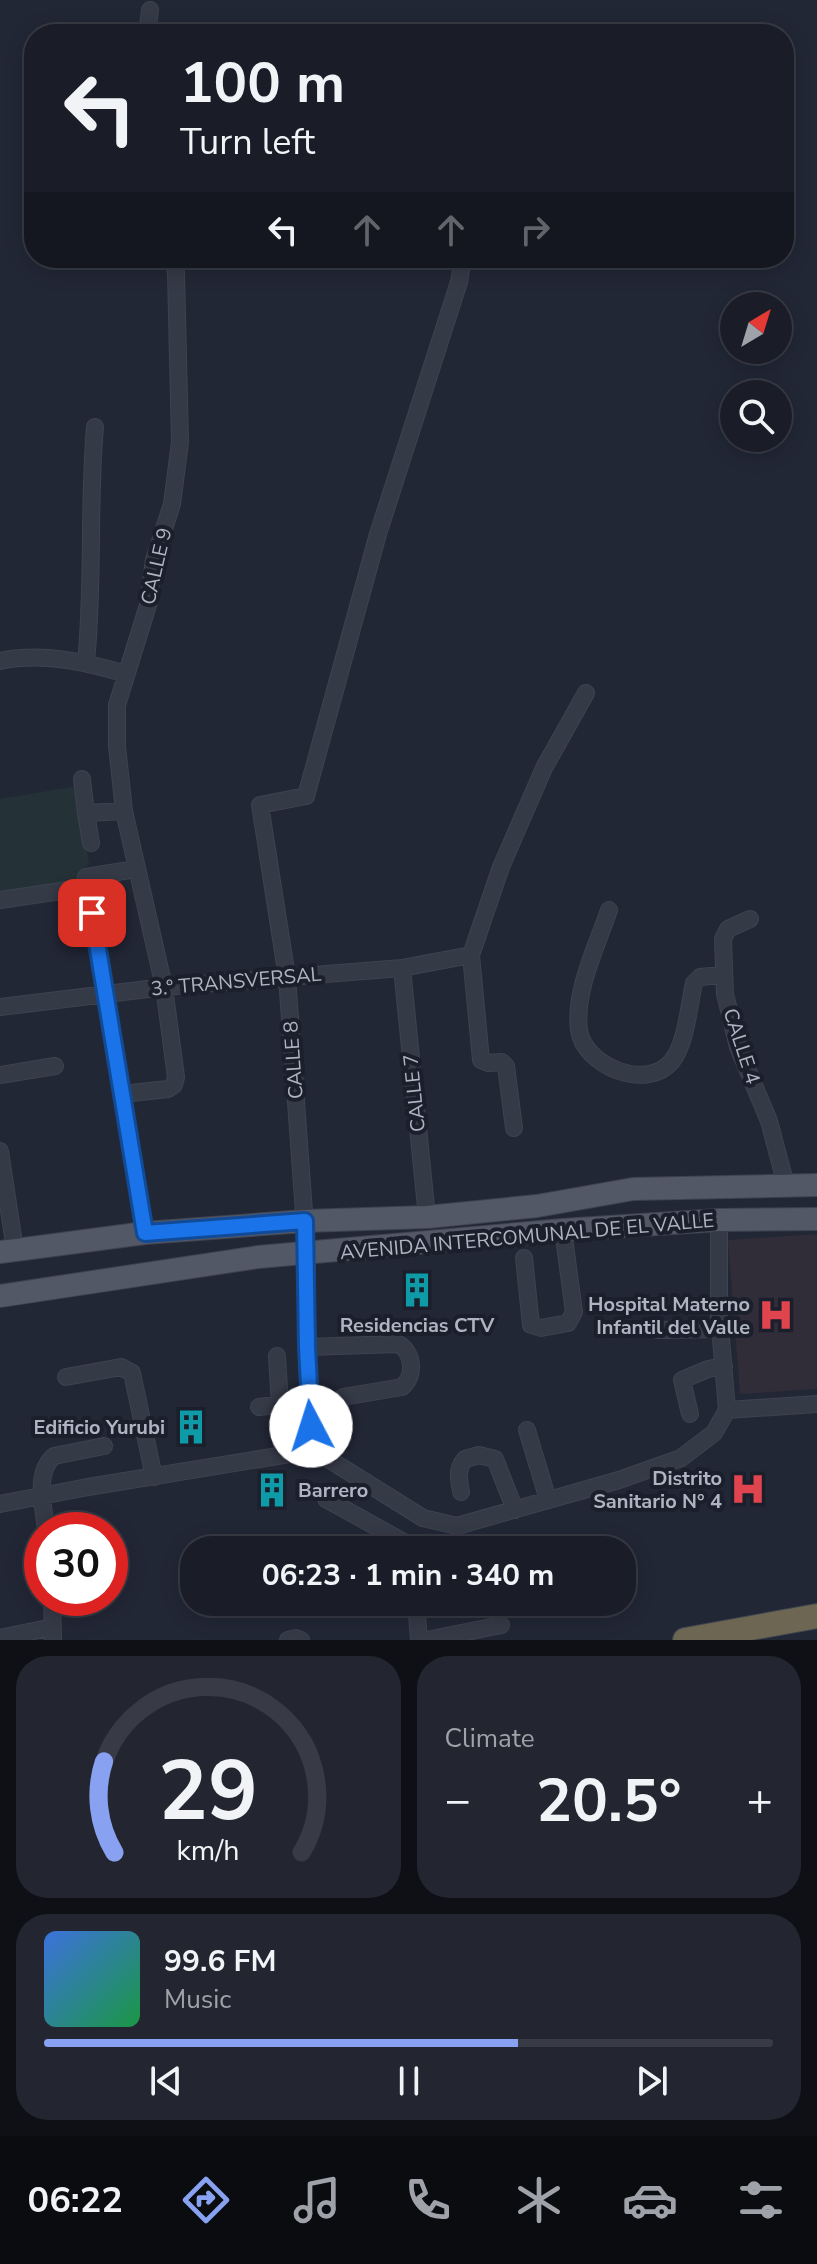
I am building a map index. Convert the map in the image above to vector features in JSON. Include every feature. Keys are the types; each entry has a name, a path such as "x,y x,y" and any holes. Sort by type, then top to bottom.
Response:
{"highway":[{"path":"685,1640 817,1616"}],"main road":[{"name":"AVENIDA INTERCOMUNAL DE EL VALLE","path":"7,1251 145,1233 305,1221 427,1217 537,1206 633,1189 817,1185"},
{"name":"AVENIDA INTERCOMUNAL DE EL VALLE","path":"0,1296 258,1257 563,1230 719,1220 817,1219"}],"street":[{"path":"148,24 150,10"},
{"name":"CALLE 9","path":"122,1094 168,1089 174,1085 176,1077 164,987 124,811 117,732 117,705 148,605 154,560 172,504 180,442 175,268"},
{"name":"CALLE 8","path":"307,1254 287,977 260,805 306,796 378,534 461,268"},
{"path":"86,662 91,618 90,491 95,427"},
{"path":"0,661 14,658 86,662 126,674"},
{"path":"514,1128 506,1066 502,1062 481,1060 471,955 501,867 544,768 586,693"},
{"path":"82,779 91,843"},
{"path":"86,813 124,811"},
{"path":"136,869 86,877 145,1233"},
{"path":"0,900 88,887"},
{"path":"609,910 586,980 579,1017 583,1042 596,1060 630,1073 650,1074 665,1067 680,1049 694,983 700,977 723,975"},
{"name":"CALLE 4","path":"750,919 728,929 723,939 726,953 723,975 725,994 738,1047 769,1121 786,1185"},
{"name":"3.° TRANSVERSAL","path":"0,1007 164,987 402,968 471,955"},
{"name":"CALLE 7","path":"402,968 427,1217"},
{"path":"0,1075 55,1066"},
{"path":"0,1151 7,1251"},
{"path":"0,1504 314,1450 423,1518 457,1526 642,1473 681,1458 714,1433 727,1410 721,1329 719,1220"},
{"path":"524,1258 531,1325 541,1328 568,1323 574,1312 563,1230"},
{"path":"307,1254 307,1347 314,1450"},
{"path":"658,1330 721,1329"},
{"path":"307,1347 398,1344 408,1352 411,1375 402,1387 343,1397"},
{"path":"277,1356 279,1429"},
{"path":"690,1414 682,1380 724,1366"},
{"path":"66,1377 121,1367 132,1373 154,1477"},
{"path":"259,1407 309,1401"},
{"path":"727,1410 817,1404"},
{"path":"527,1430 548,1500"},
{"path":"45,1512 42,1474 49,1460 54,1456 104,1446"},
{"path":"461,1492 459,1466 465,1459 488,1455 495,1459 515,1510"},
{"path":"326,1499 390,1536"},
{"path":"417,1616 419,1640"},
{"path":"427,1640 501,1625"},
{"path":"0,1638 53,1633"},
{"path":"288,1640 301,1640"}],"shaded area":[{"path":"78,786 89,864 82,869 78,882 0,898 0,799"},
{"name":"Hospital Materno Infantil del Valle","path":"817,1234 817,1389 740,1394 728,1240"}],"place":[{"name":"Residencias CTV","path":"417,1290"},
{"name":"Hospital Materno Infantil del Valle","path":"776,1315"},
{"name":"Edificio Yurubi","path":"191,1427"},
{"name":"Distrito Sanitario N° 4","path":"748,1489"},
{"name":"Barrero","path":"272,1490"}],"route":[{"path":"92,913 145,1233 305,1221 311,1426"}]}
